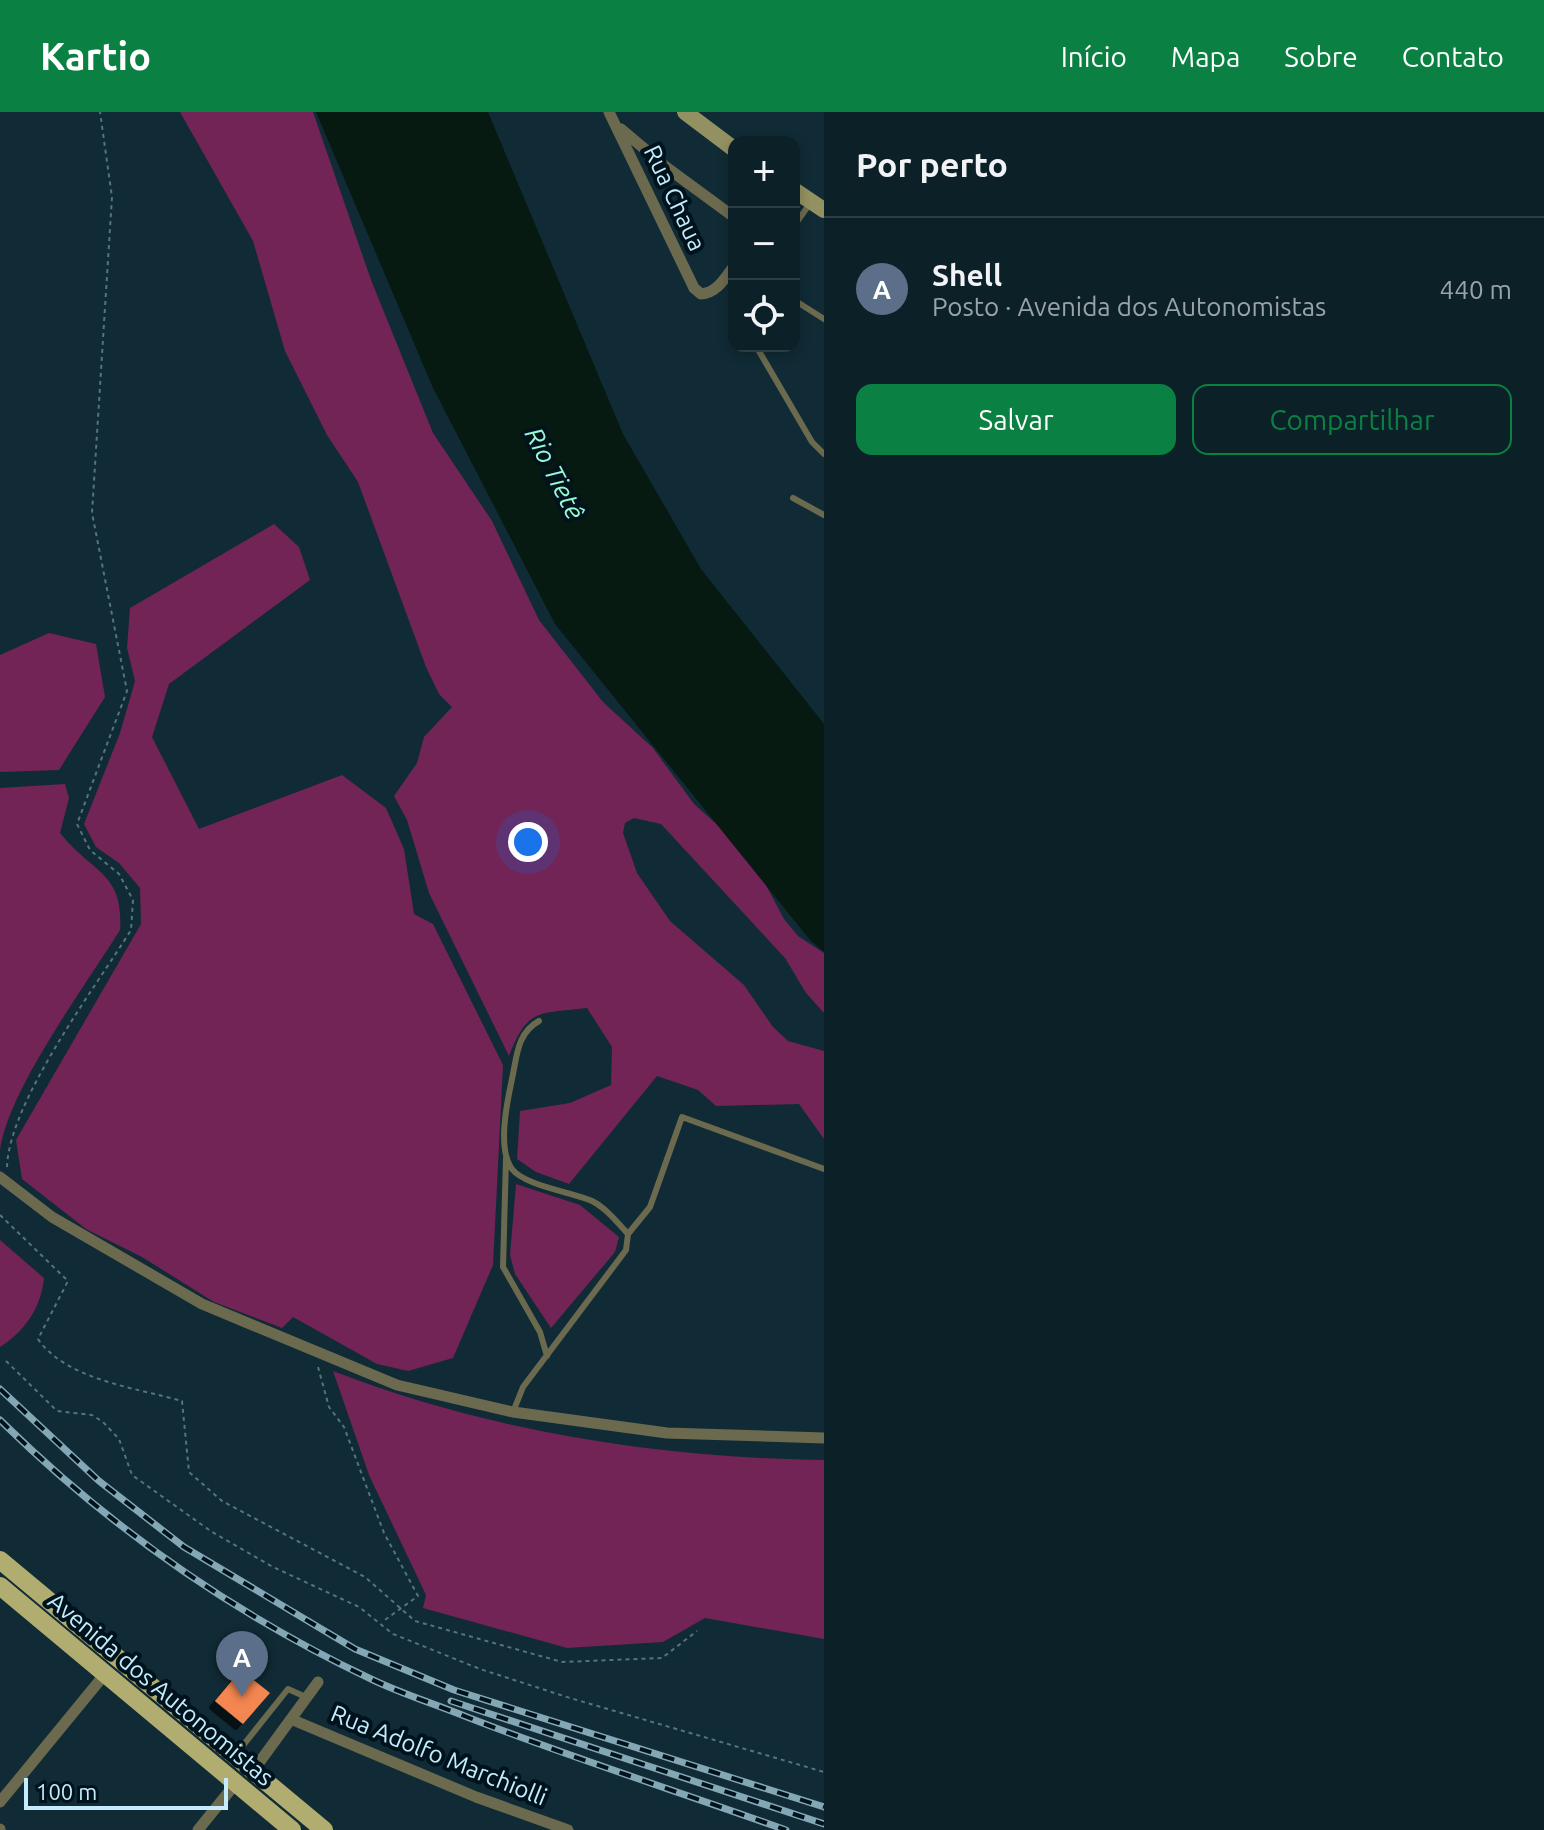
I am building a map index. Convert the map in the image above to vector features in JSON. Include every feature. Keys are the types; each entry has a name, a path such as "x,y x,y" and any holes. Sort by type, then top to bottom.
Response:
{"main road":[{"path":"685,112 728,144"},
{"path":"800,194 818,206"},
{"name":"Avenida dos Autonomistas","path":"0,1560 324,1830"},
{"name":"Avenida dos Autonomistas","path":"0,1586 292,1830"}],"street":[{"name":"Rua Chaua","path":"609,112 619,126 666,167 728,213"},
{"name":"Rua Chaua","path":"619,126 638,176 694,288 701,294 707,293 719,286 728,274"},
{"path":"3,1180 52,1217 202,1304 397,1385 513,1412 667,1433 797,1440 824,1438"},
{"path":"0,1802 105,1674"},
{"path":"253,1771 318,1682"},
{"name":"Rua Adolfo Marchiolli","path":"293,1720 476,1797 568,1830"},
{"path":"198,1830 236,1783"}],"lane":[{"path":"800,221 818,206"},
{"path":"800,304 824,319"},
{"path":"760,352 812,442 824,454"},
{"path":"793,498 824,515"},
{"path":"539,1021 528,1026 519,1043 509,1094 503,1267 540,1332 547,1356"},
{"path":"513,1412 523,1387 626,1250 628,1234 650,1207 682,1117 824,1169"},
{"path":"506,1158 513,1171 524,1179 594,1202 628,1234"},
{"path":"235,1755 288,1689 308,1698"}],"path":[{"path":"3,1180 8,1146 30,1096 131,930 133,900 119,874 90,850 77,824 127,691 92,513 112,197 100,112"},
{"path":"0,1215 68,1281 38,1339 50,1357 104,1378 182,1401 189,1472 222,1501 365,1577 415,1621 562,1662 662,1658 697,1631"},
{"path":"313,1350 329,1407 344,1427 384,1533 418,1596 382,1622"},
{"path":"6,1361 57,1411 92,1415 103,1422 119,1439 132,1475 212,1532 382,1622 407,1641 480,1669 677,1732 824,1772"}],"shaded area":[{"path":"180,112 313,112 371,280 433,433 492,521 539,620 603,702 653,748 694,804 731,837 759,872 784,919 798,936 824,953 824,1013 806,993 785,958 661,824 634,818 625,823 623,833 637,873 670,921 744,985 773,1027 788,1041 824,1051 824,1139 799,1104 716,1106 698,1090 657,1076 569,1184 536,1172 517,1159 520,1111 570,1103 611,1085 612,1047 587,1008 537,1016 522,1029 509,1056 429,893 407,820 394,796 417,763 424,737 452,707 439,694 426,667 358,482 327,435 285,351 253,241"},
{"path":"274,524 299,547 310,580 169,684 152,737 199,829 342,775 386,808 404,849 414,914 433,924 503,1065 493,1265 453,1358 408,1371 377,1364 293,1317 282,1328 214,1302 142,1257 86,1229 22,1179 16,1140 141,924 140,888 119,863 96,847 84,824 120,733 135,681 127,648 130,608"},
{"path":"49,633 96,644 105,697 59,770 0,772 0,655"},
{"path":"65,784 69,798 60,833 111,885 120,911 120,930 69,1008 17,1098 0,1150 0,788"},
{"path":"516,1184 580,1205 619,1237 615,1252 551,1328 515,1274 510,1255"},
{"path":"0,1240 44,1278 30,1318 17,1334 0,1347"},
{"path":"333,1371 452,1410 575,1437 700,1454 824,1460 824,1639 705,1618 663,1642 567,1648 423,1608 426,1595 369,1475"}],"water":[{"name":"Rio Tietê","path":"316,112 488,112 623,434 701,569 824,724 824,952 810,940 555,624 433,388"}],"building":[{"path":"241,1670 270,1693 243,1724 215,1701"}],"railway":[{"path":"0,1389 99,1481 184,1547 355,1649 454,1690 824,1807"},
{"path":"0,1420 84,1496 175,1565 320,1654 371,1679 507,1732 786,1830"},
{"path":"451,1701 824,1824"}],"place":[{"name":"Shell","path":"242,1697"}]}
